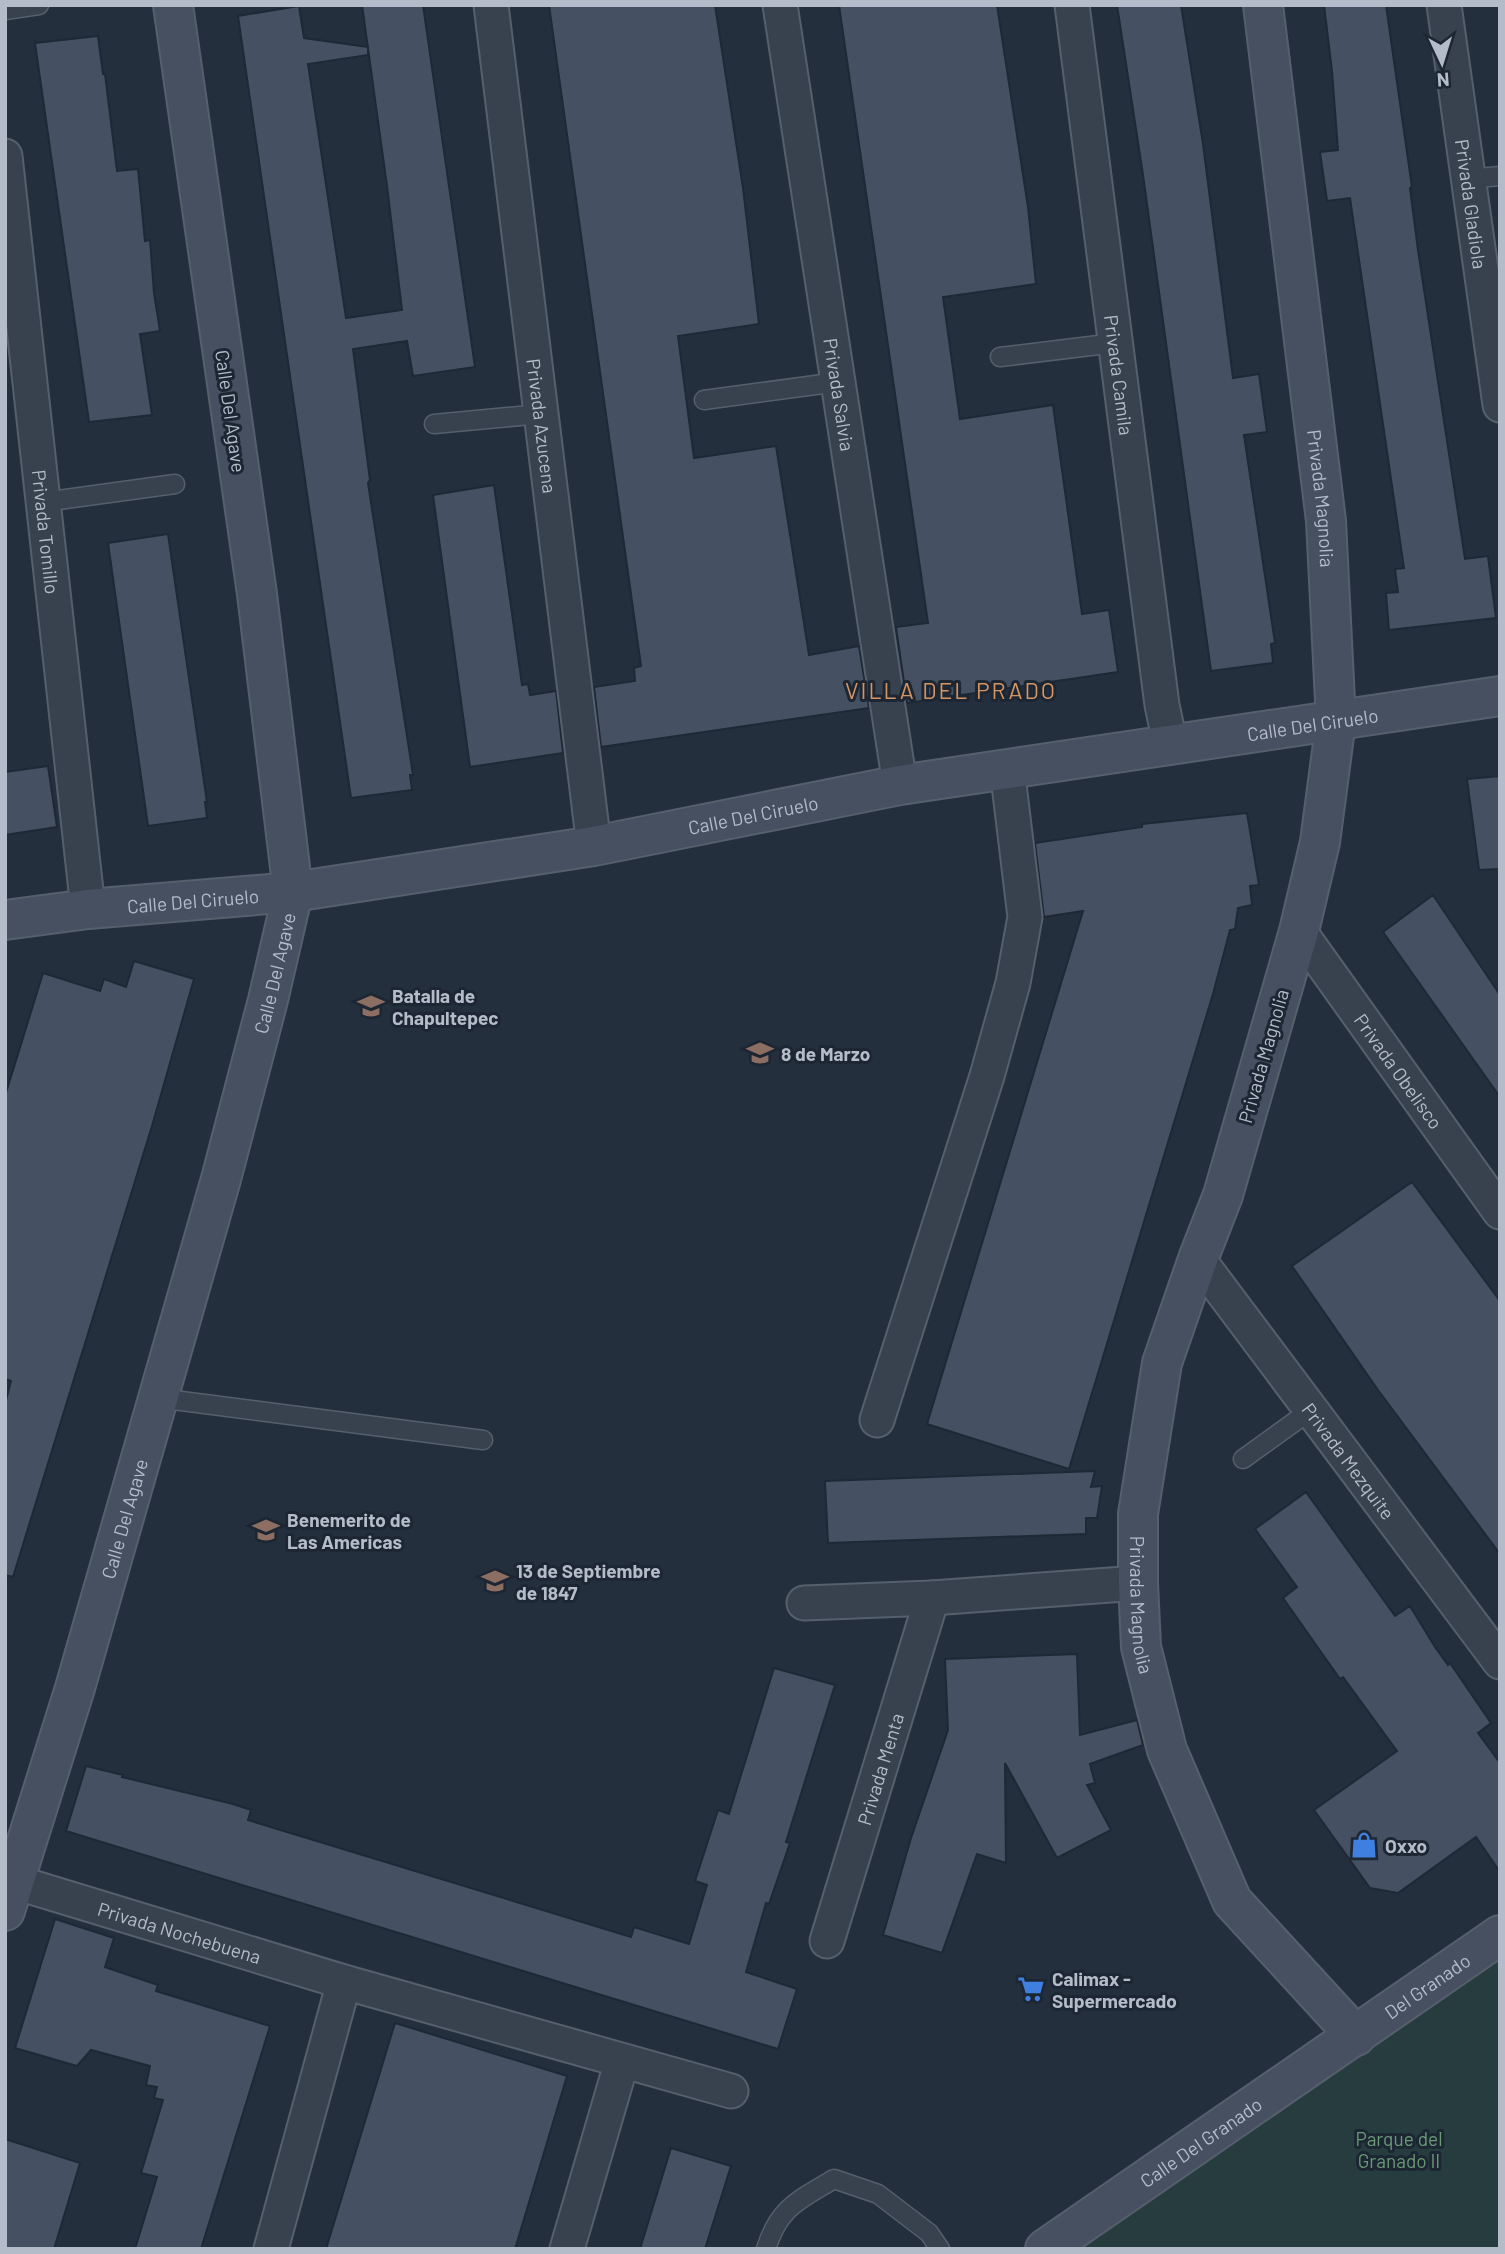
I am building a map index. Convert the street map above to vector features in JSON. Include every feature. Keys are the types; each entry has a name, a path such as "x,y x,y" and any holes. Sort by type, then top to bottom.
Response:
{"street":[{"name":"Calle Del Agave","path":"10,1896 75,1688 221,1179 293,892 257,594 173,5"},
{"name":"Privada Azucena","path":"491,5 594,846"},
{"name":"Privada Salvia","path":"780,5 900,785"},
{"name":"Privada Camila","path":"1072,5 1162,705 1170,743"},
{"name":"Privada Magnolia","path":"1263,5 1326,521 1336,721 1320,842 1299,931 1223,1195 1163,1363 1138,1514 1138,1583 1141,1647 1167,1750 1232,1901 1356,2036"},
{"name":"Privada Gladiola","path":"1444,5 1484,178 1500,405"},
{"name":"Privada Tomillo","path":"5,156 88,909"},
{"name":"Calle Del Ciruelo","path":"5,920 88,909 293,892 594,846 900,785 1500,696"},
{"path":"877,1420 987,1076 1013,983 1025,916 1007,768"},
{"name":"Privada Obelisco","path":"1299,931 1500,1212"},
{"name":"Privada Mezquite","path":"1198,1259 1500,1662"},
{"path":"804,1603 932,1598 1138,1583"},
{"name":"Privada Menta","path":"827,1941 932,1598"},
{"name":"Privada Nochebuena","path":"10,1896 344,1982 731,2091"},
{"name":"Del Granado","path":"1356,2036 1500,1935"},
{"path":"271,2249 344,1982"},
{"name":"Calle Del Granado","path":"1045,2249 1356,2036"},
{"path":"567,2249 622,2062"}],"lane":[{"path":"5,10 39,5"},
{"path":"1000,358 1115,343"},
{"path":"704,400 838,382"},
{"path":"435,424 541,414"},
{"path":"44,502 176,484"},
{"path":"158,1398 483,1440"},
{"path":"1244,1459 1311,1410"},
{"path":"766,2249 771,2233 788,2207 834,2179 878,2194 929,2233 940,2249"}],"green space":[{"name":"Parque del Granado II","path":"1500,1959 1500,2249 1082,2249"}],"building":[{"path":"362,5 423,5 475,367 413,376 407,341 353,349 370,480 368,483 413,775 410,775 412,790 351,798 238,16 299,6 304,38 368,47","holes":["368,48 402,310 346,318 308,64 368,55"]},
{"path":"549,5 715,5 743,188 759,324 678,336 694,458 776,446 809,655 859,646 869,708 601,747 594,687 635,681 634,668 641,666"},
{"path":"839,5 997,5 1028,207 1036,284 943,297 960,419 1053,405 1082,614 1109,610 1118,672 907,703 896,627 928,623"},
{"path":"1117,5 1181,5 1203,144 1233,378 1259,374 1267,432 1244,435 1275,643 1271,644 1273,663 1211,671"},
{"path":"1324,5 1386,5 1412,187 1418,250 1465,559 1488,556 1496,618 1389,630 1386,593 1398,592 1395,569 1404,568 1350,198 1327,201 1320,152 1338,150"},
{"path":"98,36 117,171 138,169 145,241 150,240 160,331 140,334 152,415 89,422 35,43"},
{"path":"494,485 522,685 528,684 530,695 556,691 563,753 470,767 433,495"},
{"path":"168,534 207,802 207,818 148,826 108,543"},
{"path":"48,766 57,827 5,835 5,772"},
{"path":"1500,776 1500,869 1479,870 1467,779"},
{"path":"1247,813 1259,885 1250,886 1252,905 1238,908 1235,929 1230,930 1069,1469 927,1424 1083,911 1044,917 1035,843 1142,827 1142,824"},
{"path":"1433,895 1500,995 1500,1097 1383,932"},
{"path":"134,961 194,979 152,1126 13,1577 5,1575 5,1404 11,1381 5,1379 5,1096 43,973 100,991 104,979 126,987"},
{"path":"1412,1182 1500,1301 1500,1554 1378,1390 1292,1266"},
{"path":"1095,1471 1091,1487 1102,1486 1097,1518 1086,1518 1086,1534 828,1543 825,1481"},
{"path":"1306,1492 1395,1616 1410,1606 1435,1647 1448,1665 1450,1663 1491,1723 1478,1733 1500,1763 1500,1872 1476,1837 1398,1893 1370,1888 1314,1810 1397,1751 1343,1677 1340,1679 1283,1598 1297,1587 1255,1529"},
{"path":"1077,1654 1080,1735 1137,1720 1143,1745 1090,1764 1095,1783 1087,1785 1111,1830 1057,1858 1005,1763 1006,1863 977,1854 942,1953 883,1935 911,1838 948,1730 945,1659"},
{"path":"774,1668 835,1685 786,1842 790,1843 769,1904 766,1903 746,1972 797,1989 778,2049 66,1831 86,1766 233,1804 251,1810 248,1820 631,1937 634,1927 689,1944 707,1885 695,1881 718,1810 729,1814"},
{"path":"55,1919 114,1938 105,1967 158,1985 156,1991 270,2026 201,2249 135,2249 157,2177 141,2173 163,2100 154,2098 157,2087 146,2085 150,2066 91,2050 77,2066 15,2048"},
{"path":"395,2023 567,2076 515,2249 326,2249"},
{"path":"5,2139 80,2163 54,2249 5,2249"},
{"path":"671,2148 731,2166 705,2249 640,2249"}],"place":[{"name":"Batalla de Chapultepec","path":"371,1006"},
{"name":"8 de Marzo","path":"760,1053"},
{"name":"Benemerito de Las Americas","path":"266,1530"},
{"name":"13 de Septiembre de 1847","path":"495,1581"},
{"name":"Oxxo","path":"1364,1845"},
{"name":"Calimax - Supermercado","path":"1031,1989"}],"district":[{"name":"VILLA DEL PRADO","path":"951,690"}]}
